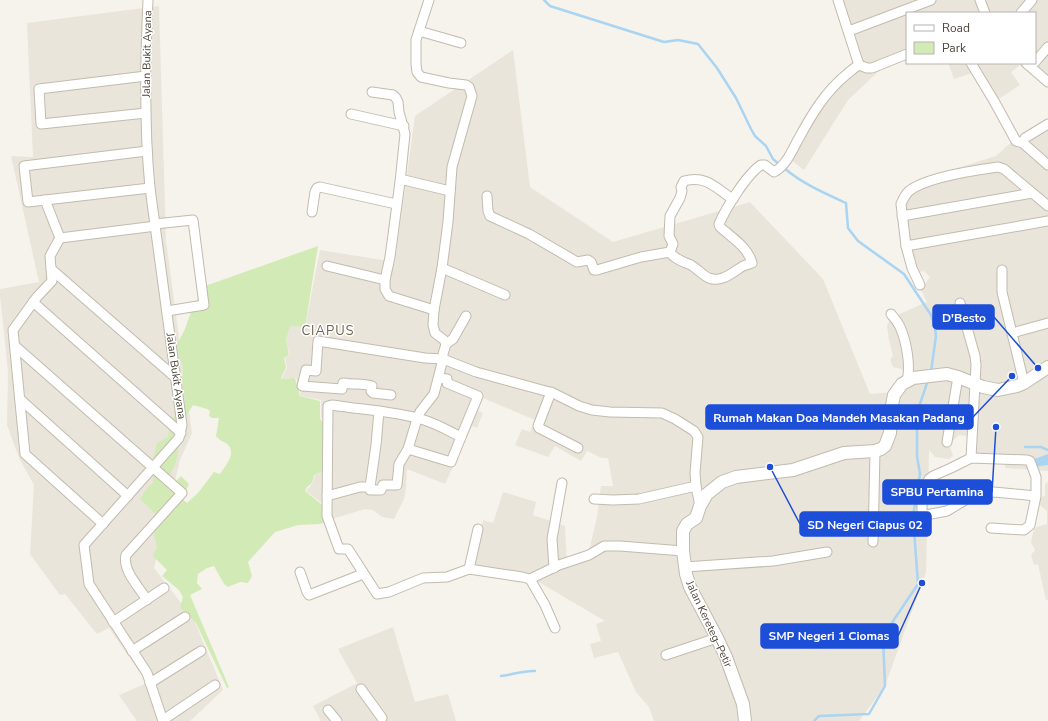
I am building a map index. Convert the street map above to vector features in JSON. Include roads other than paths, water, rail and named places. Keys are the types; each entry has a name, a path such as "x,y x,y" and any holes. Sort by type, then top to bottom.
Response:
{"street":[{"name":"Jalan Bukit Ayana","path":"148,0 146,38 147,151 150,188 182,425 179,438 84,545 88,584 147,674 163,721"},
{"path":"429,0 416,40 416,64 418,74 421,77 466,85 469,87 472,96 452,167 442,268 434,310 433,328 436,335 444,340 446,344"},
{"path":"838,0 859,65"},
{"path":"849,31 931,0"},
{"path":"980,0 985,12"},
{"path":"1022,12 1032,0"},
{"path":"419,31 461,42"},
{"path":"1036,60 1048,47"},
{"path":"859,65 872,68 906,54"},
{"path":"972,64 1015,139 1048,165"},
{"path":"1032,64 1048,82"},
{"path":"670,252 673,256 700,271 707,278 727,276 743,266 752,263 744,249 737,241 719,226 724,214 733,199 759,166 762,164 772,172 781,167 824,97 844,77 859,65"},
{"path":"146,76 39,90 41,124 146,113"},
{"path":"372,92 393,95 395,97 404,126 405,137 385,289 389,296 434,310"},
{"path":"351,114 404,126"},
{"path":"1023,144 1025,138 1048,124"},
{"path":"147,151 24,166 28,202 150,188"},
{"path":"920,285 912,268 906,246 902,216 901,204 909,192 937,179 967,172 1002,168 1048,206"},
{"path":"400,182 404,180 450,191"},
{"path":"670,252 673,244 669,236 670,216 680,198 682,191 681,187 684,181 707,181 733,199"},
{"path":"312,212 315,192 317,188 320,187 396,204"},
{"path":"902,216 1032,193"},
{"path":"487,196 488,211 490,216 528,234 577,262 588,260 591,262 594,270 641,257 670,252"},
{"path":"45,200 60,238"},
{"path":"60,238 193,220 204,305 167,311"},
{"path":"906,246 1048,221"},
{"path":"60,238 50,256 52,281 33,302 13,330 26,454 103,524"},
{"path":"327,266 385,280"},
{"path":"442,268 505,295"},
{"path":"51,269 176,378"},
{"path":"1002,270 1002,292 1024,383"},
{"path":"33,302 181,433"},
{"path":"960,303 975,356 976,384 971,458"},
{"path":"891,314 900,326 905,345 908,363 908,376 906,382"},
{"path":"327,496 360,487 370,487 370,490 381,490 382,485 397,485 398,466 408,449 417,418 422,408 434,394 444,359 443,354 446,344 453,339 466,316"},
{"path":"1012,334 1048,323"},
{"path":"391,395 373,393 372,386 361,383 353,385 343,384 342,389 302,386 306,370 316,371 318,341 425,358 444,359 476,372 551,392 579,406 592,410 610,412 658,412 667,414 694,431 698,437 694,473 700,506"},
{"path":"15,346 182,493 126,555 125,561 127,570 146,600"},
{"path":"873,542 875,451 885,446 888,440 890,433 892,401 898,389 906,382 918,376 947,374 983,387 998,390 1024,383 1048,367"},
{"path":"947,442 958,377"},
{"path":"408,449 451,462 478,396 447,383 447,379 439,378"},
{"path":"551,392 538,426 539,428 578,448"},
{"path":"20,399 128,496"},
{"path":"461,437 441,427 417,418 332,405 328,406 327,516 339,549 348,549 377,594 389,592 422,578 447,577 469,569 522,576 530,579 545,605 555,628"},
{"path":"370,487 380,412"},
{"name":"Jalan Kereteg–Petir","path":"745,721 743,704 718,638 690,587 684,567 684,528 688,522 696,518 700,506 707,494 716,486 727,480 736,477 793,470 844,453 875,451"},
{"path":"991,528 1026,529 1030,525 1036,496 1036,477 1030,461 1020,459 971,458 929,479 922,497 922,513 924,514 947,511 972,496 981,493 994,492 1036,496"},
{"path":"554,568 552,538 562,483"},
{"path":"594,499 639,499 696,486"},
{"path":"469,569 478,529"},
{"path":"530,579 589,555 604,546 683,551"},
{"path":"684,567 774,561 827,552"},
{"path":"300,572 309,595 363,574"},
{"path":"113,622 164,588"},
{"path":"132,651 185,617"},
{"path":"666,655 718,638"},
{"path":"150,683 201,651"},
{"path":"163,721 215,685"},
{"path":"361,689 380,720"},
{"path":"328,710 337,721"}],"water":[{"path":"1048,454 1048,465 1033,467 1032,460"}],"waterway":[{"path":"544,0 550,6 664,42 678,40 698,44 717,68 736,98 755,136 766,146 773,159 780,165"},
{"path":"784,168 806,183 846,203 848,228 858,241 904,274 931,315 935,328 936,336 931,372"},
{"path":"814,721 819,716 869,714 885,686 883,636 918,584 913,516 920,474 917,456 917,413 928,380"},
{"path":"1025,447 1041,447 1048,450"},
{"path":"501,676 535,671"}],"place":[{"name":"D'Besto","path":"1038,368"},
{"name":"Rumah Makan Doa Mandeh Masakan Padang","path":"1012,376"},
{"name":"SPBU Pertamina","path":"996,427"},
{"name":"SD Negeri Ciapus 02","path":"770,467"},
{"name":"SMP Negeri 1 Ciomas","path":"922,583"}],"district":[{"name":"CIAPUS","path":"328,331"}]}
